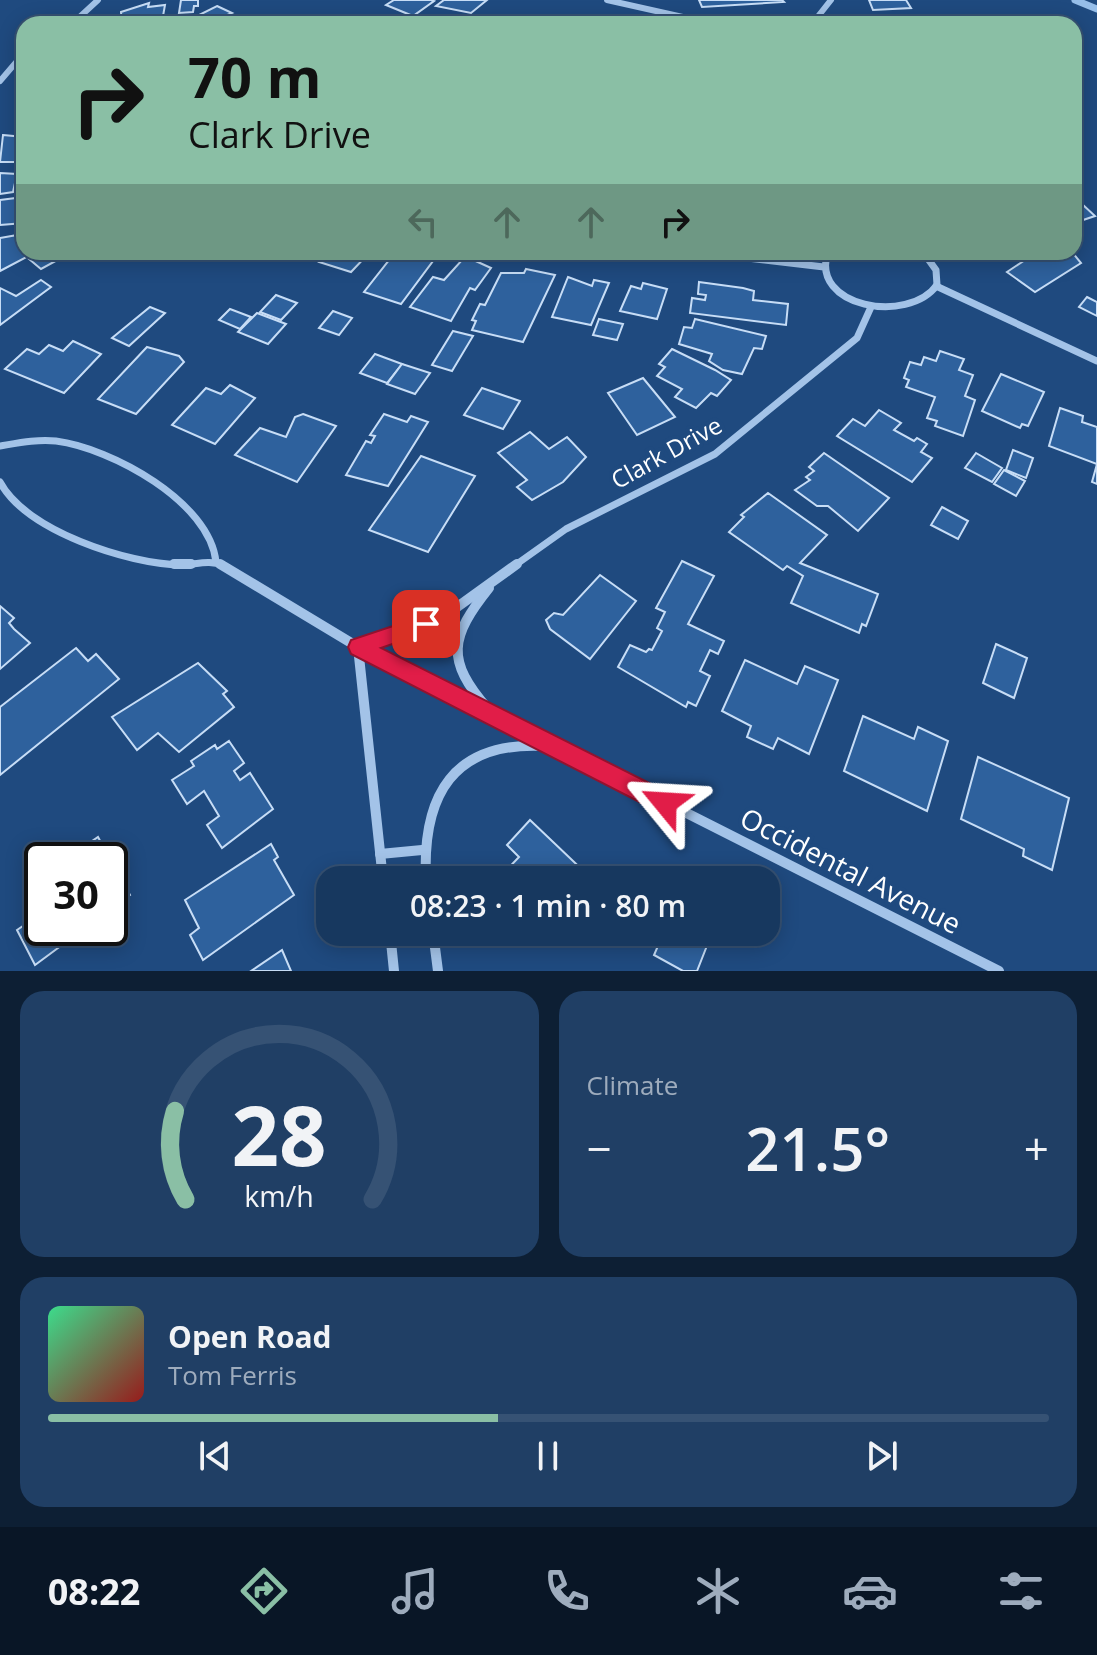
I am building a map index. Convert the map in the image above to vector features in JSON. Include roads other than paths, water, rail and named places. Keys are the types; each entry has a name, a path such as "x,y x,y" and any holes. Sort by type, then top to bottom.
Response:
{"street":[{"path":"83,16 98,0"},
{"path":"607,0 678,16"},
{"path":"818,16 831,0"},
{"path":"0,81 16,63"},
{"path":"9,72 16,70"},
{"path":"764,260 824,267"},
{"path":"826,260 824,267 828,279 838,291 871,307 905,309 920,304 936,286 937,273 928,260"},
{"path":"936,286 1097,361"},
{"name":"Clark Drive","path":"358,647 426,624 453,610 566,529 715,454 857,338 871,307"},
{"path":"0,446 30,440 58,441 91,450 135,472 180,500 213,540 216,562 181,565 125,558 64,533 29,512 7,495 0,482"},
{"name":"Occidental Avenue","path":"216,562 358,647 999,971"},
{"name":"Clark Drive","path":"494,716 458,672 456,642 462,623 496,579"},
{"path":"358,647 381,866"},
{"path":"424,866 422,850 444,785 465,761 484,750 520,741 554,747"},
{"path":"380,854 422,850"},
{"path":"391,946 394,971"},
{"path":"435,946 438,971"}],"waterway":[{"path":"1075,0 1097,9"}]}
